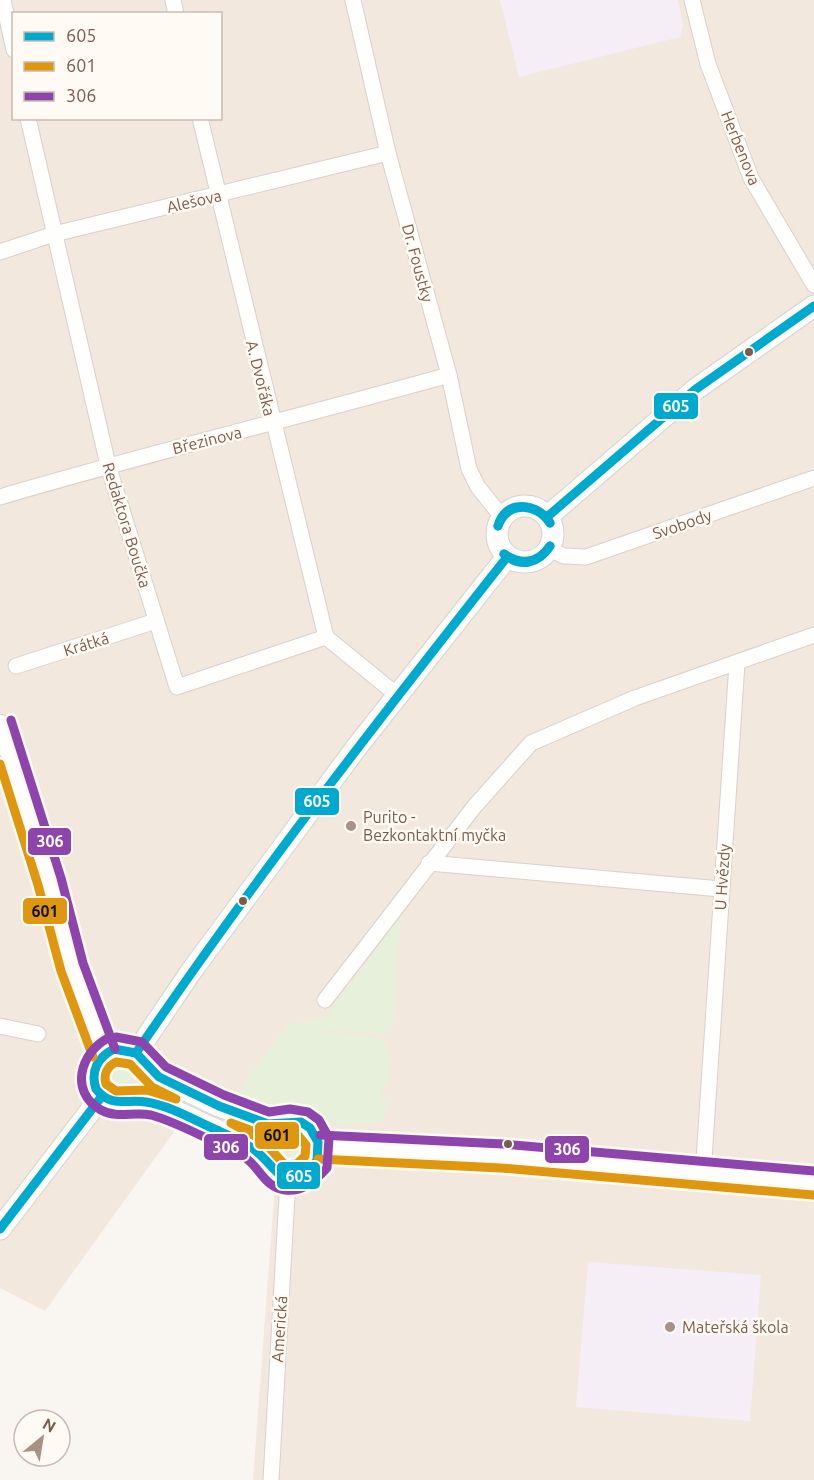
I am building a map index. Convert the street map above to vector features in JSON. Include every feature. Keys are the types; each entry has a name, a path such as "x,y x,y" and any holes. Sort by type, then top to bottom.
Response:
{"main road":[{"path":"547,517 696,389 814,306"},
{"path":"529,506 547,517 553,531 549,549 534,561 515,561 507,556 497,541 496,532 502,517 511,509 529,506"},
{"path":"136,1053 204,954 397,695 507,556"},
{"path":"120,1048 136,1053 159,1077 219,1106 268,1124 290,1120 301,1122 314,1132 319,1147 318,1157 311,1170 303,1175 288,1178 273,1172 254,1149 191,1119 146,1102 115,1103 102,1096 95,1088 93,1077 94,1066 104,1053 120,1048"},
{"path":"3,1218 102,1096"}],"street":[{"path":"3,0 12,41"},
{"name":"Dr. Foustky","path":"353,0 388,153 449,375 469,469 478,487 502,517"},
{"name":"Herbenova","path":"692,0 708,64 751,178 814,285"},
{"name":"Redaktora Boučka","path":"28,120 108,465 177,687 326,637"},
{"name":"A. Dvořáka","path":"200,120 272,424 326,637"},
{"name":"Alešova","path":"0,252 54,234 388,153"},
{"name":"Březinova","path":"0,497 108,465 272,424 449,375"},
{"name":"Svobody","path":"549,549 564,556 586,557 814,478"},
{"name":"Krátká","path":"16,666 156,621"},
{"path":"325,1000 429,863 531,743 617,704 814,635"},
{"path":"326,637 397,695"},
{"name":"U Hvězdy","path":"703,1174 736,663"},
{"path":"0,724 50,882 72,967 104,1053"},
{"path":"429,863 721,889"},
{"path":"0,1026 38,1034"},
{"path":"319,1147 502,1156 814,1183"},
{"name":"Americká","path":"271,1480 288,1178"}],"shaded area":[{"path":"0,0 814,0 814,1480 253,1480 277,1158 191,1108 45,1311 0,1288"},
{"path":"500,0 678,0 683,24 680,37 519,77"},
{"name":"Mateřská škola","path":"588,1262 761,1275 750,1421 576,1407"}],"green space":[{"path":"401,911 393,1026 383,1034 312,1029 382,1039 386,1044 391,1065 389,1083 383,1086 381,1099 387,1100 387,1104 382,1118 375,1123 363,1125 305,1120 265,1113 235,1099 240,1088 287,1026 327,1016 380,946 373,941"},
{"path":"120,1063 129,1067 133,1076 129,1085 120,1089 111,1085 107,1076 111,1067"},
{"path":"156,1083 261,1129 297,1135 305,1142 305,1156 295,1165 283,1164 271,1153 150,1096"}],"transit line":[{"name":"605","path":"547,517 696,389 814,306"},
{"name":"605","path":"498,526 508,511 522,506 538,511 550,523"},
{"name":"605","path":"498,526 509,512 523,507 538,511 550,523"},
{"name":"605","path":"504,554 517,560 529,561 540,556 550,546"},
{"name":"605","path":"504,554 516,561 529,562 540,557 550,546"},
{"name":"605","path":"136,1053 271,864 364,740 507,557"},
{"name":"306","path":"11,720 61,878 83,963 115,1049"},
{"name":"601","path":"0,764 38,885 61,971 93,1057"},
{"name":"306","path":"108,1038 91,1053 82,1073 85,1093 101,1110 113,1114 151,1115 178,1125 241,1155 278,1189 292,1190 303,1187 327,1168 329,1138 319,1120 308,1112 290,1109 269,1112 224,1095 166,1067 142,1042 116,1037"},
{"name":"605","path":"114,1049 136,1053 159,1077 219,1106 268,1124 301,1122 310,1128 318,1142 317,1161 306,1171 290,1179 278,1173 247,1145 183,1114 146,1102 119,1102 107,1099 96,1089 94,1076 100,1060 114,1049"},
{"name":"601","path":"116,1062 130,1064 152,1087 176,1099 147,1090 116,1091 106,1084 105,1077 109,1068 116,1062"},
{"name":"605","path":"0,1229 102,1096"},
{"name":"601","path":"231,1123 266,1136 297,1134 306,1145 305,1156 297,1164 285,1165 262,1140 231,1123"},
{"name":"306","path":"320,1135 503,1144 814,1171"},
{"name":"601","path":"318,1159 501,1168 813,1195"}],"place":[{"name":"Purito - Bezkontaktní myčka","path":"351,826"},
{"name":"Mateřská škola","path":"670,1327"}]}
